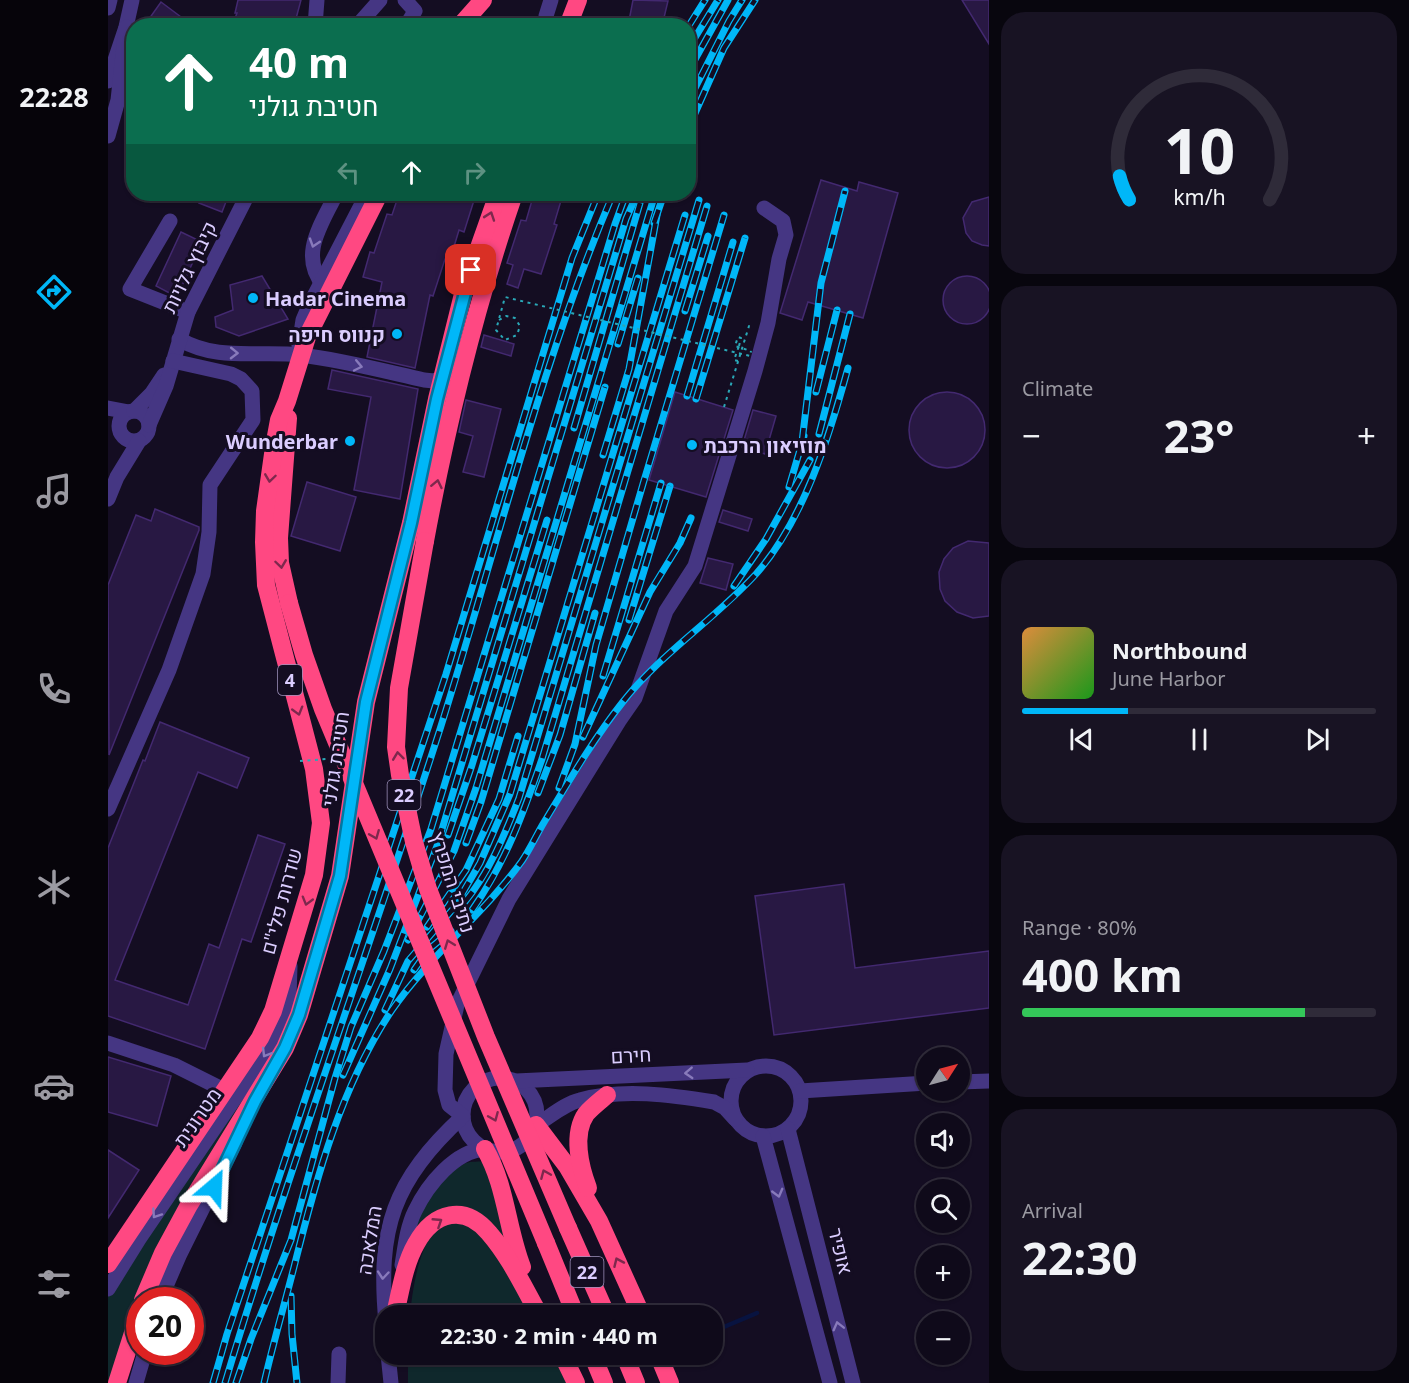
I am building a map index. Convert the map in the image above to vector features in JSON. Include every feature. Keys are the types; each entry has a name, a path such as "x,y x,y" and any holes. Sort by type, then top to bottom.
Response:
{"highway":[{"path":"467,18 483,0"},
{"path":"571,18 578,0"},
{"name":"שדרות פלי\"ם","path":"226,1091 273,1011 314,875 321,823 314,769 266,585 265,511 279,420 325,287 375,201"},
{"name":"חטיבת גולני","path":"148,1287 158,1263 189,1205 255,1101 285,1048 299,1015 340,876 366,702 411,523 464,290 496,201"},
{"name":"נתיבי המפרץ","path":"512,201 480,299 456,392 425,541 399,688 396,747 414,842 428,889 486,1037 602,1305"},
{"name":"22","path":"287,401 287,449 279,538 280,563 304,655 323,709 571,1305"},
{"path":"108,1264 226,1091"},
{"path":"599,1221 579,1156 580,1131 585,1116 607,1095"},
{"path":"536,1125 567,1166 599,1221 637,1305"},
{"path":"486,1149 500,1179 514,1247 537,1305"},
{"path":"397,1305 416,1244 425,1231 439,1219 452,1214 465,1214 477,1221 488,1232 534,1305"},
{"path":"117,1383 126,1355"},
{"path":"567,1365 576,1383"},
{"path":"597,1365 604,1383"},
{"path":"629,1365 636,1383"},
{"path":"663,1365 670,1383"}],"street":[{"path":"108,8 110,0"},
{"path":"128,18 132,0"},
{"path":"316,18 317,0"},
{"path":"364,18 380,0"},
{"path":"405,0 415,11 411,18"},
{"path":"546,18 551,0"},
{"path":"108,81 126,27"},
{"path":"108,136 118,100 126,27"},
{"name":"קיבוץ גלויות","path":"149,425 162,399 188,312 245,201"},
{"path":"325,287 312,264 311,249 333,201"},
{"path":"325,287 364,201"},
{"path":"463,1116 449,1105 445,1090 446,1054 457,1005 509,899 619,721 636,698 666,611 695,566 708,528 768,323 779,259 786,235 783,221 764,208"},
{"path":"170,221 130,289 188,312"},
{"path":"179,339 198,350 212,353 300,355 424,380 434,381 443,377"},
{"path":"108,809 169,670 203,574 209,532 210,484 254,420 252,391 241,379 231,374 173,361"},
{"name":"קיבוץ גלויות","path":"131,411 152,393 173,361"},
{"path":"108,408 131,411 146,416 149,425 147,434 139,441 117,477 108,498"},
{"path":"117,477 117,431 120,420 131,411"},
{"path":"117,431 129,441 139,441"},
{"name":"מטרונית","path":"108,1289 139,1239 267,1052 280,1028 289,998 290,957"},
{"path":"108,1043 174,1065 226,1091"},
{"path":"757,1066 779,1068 788,1073 800,1092 800,1112 788,1129 771,1136 753,1134 737,1122 732,1111 730,1100 738,1078 747,1070 757,1066"},
{"name":"חירם","path":"516,1081 747,1070"},
{"path":"504,1078 516,1081 532,1095 538,1115 531,1137 522,1146 510,1151 498,1152 486,1149 469,1136 463,1116 465,1103 471,1092 480,1084 492,1079 504,1078"},
{"path":"970,1082 989,1081"},
{"path":"800,1092 916,1084"},
{"name":"חירם","path":"536,1125 579,1100 607,1095 714,1102 725,1108 737,1122"},
{"name":"מטרונית","path":"166,1287 255,1101"},
{"name":"המלאכה","path":"389,1305 382,1286 390,1217 411,1173 463,1116"},
{"name":"אופיר","path":"788,1129 853,1383"},
{"path":"763,1136 830,1383"},
{"name":"המלאכה","path":"395,1305 406,1240 415,1211 445,1169 463,1156 476,1150 486,1149"},
{"path":"338,1383 339,1354"},
{"path":"136,1383 141,1365"},
{"path":"389,1365 391,1383"},
{"path":"397,1365 397,1383"}],"path":[{"path":"499,320 506,316 515,318 520,326 517,335 505,340 496,330 504,297 750,356 751,351 735,346 738,337 741,338 739,346 734,360 738,361"}],"green space":[{"path":"245,1093 251,1100 204,1173 155,1287 126,1287 126,1353 113,1383 108,1383 108,1297 129,1261"},
{"path":"485,1161 514,1259 466,1210 409,1238 432,1195 447,1176 466,1163"},
{"path":"461,1220 485,1239 503,1262 525,1305 411,1305 415,1278 424,1249 430,1237 447,1222"},
{"path":"408,1365 557,1365 567,1383 408,1383"}],"building":[{"path":"238,0 301,0 296,18 235,18 237,13 235,13"},
{"path":"633,0 668,1 664,18 630,18"},
{"path":"962,0 989,0 989,44"},
{"path":"161,2 182,18 150,18"},
{"path":"821,180 857,191 859,182 898,193 863,318 808,302 802,320 780,313"},
{"path":"989,197 989,246 972,241 966,233 963,218 972,202"},
{"path":"200,201 226,201 222,212 199,203"},
{"path":"397,201 474,201 464,232 459,230 450,260 445,259 433,296 430,295 415,368 367,357 382,282 363,277 370,252 374,253 387,214 392,215"},
{"path":"532,201 561,201 554,224 557,225 541,274 524,269 518,288 507,284 513,265 507,263 521,220 526,221"},
{"path":"181,232 202,242 177,297 156,286"},
{"name":"Hadar Cinema","path":"262,276 288,319 239,336 216,327 215,317 233,310 230,285"},
{"path":"967,276 972,277 980,280 987,287 989,309 980,320 967,324 962,323 954,320 947,313 943,300 944,295 947,287 954,280"},
{"path":"484,335 514,344 511,356 481,347"},
{"path":"332,370 418,389 400,499 354,490 371,397 328,389"},
{"name":"מוזיאון הרכבת","path":"675,392 733,410 706,497 649,480"},
{"path":"940,392 954,392 968,398 979,409 985,423 982,445 974,457 954,468 940,468 926,462 915,451 909,437 909,423 915,409 926,398"},
{"path":"466,400 501,409 484,477 463,472 473,436 459,432"},
{"path":"753,410 776,416 765,454 742,447"},
{"path":"307,482 356,497 340,551 291,536"},
{"path":"155,509 199,527 199,530 109,755 108,585 136,515 151,521"},
{"path":"723,510 752,519 748,531 719,522"},
{"path":"968,541 989,543 989,616 973,618 957,612 945,601 940,589 939,572 944,559 953,548"},
{"path":"708,558 733,564 726,590 700,583"},
{"path":"160,722 249,758 237,788 198,772 115,980 188,1005 209,944 219,948 258,835 285,844 251,942 242,939 205,1049 108,1016 108,848"},
{"path":"844,884 855,968 989,951 989,1008 774,1035 755,896"},
{"path":"108,1057 171,1076 157,1126 108,1112"},
{"path":"108,1150 139,1170 108,1218"}],"waterway":[{"path":"723,1327 757,1313"}],"railway":[{"path":"694,18 705,0"},
{"path":"696,36 718,0"},
{"path":"696,58 728,0"},
{"path":"696,86 742,0"},
{"path":"696,111 724,48 755,0"},
{"path":"802,442 821,283 845,191"},
{"path":"464,903 489,866 519,798 699,200"},
{"path":"213,1383 227,1334 446,674 572,258 595,201"},
{"path":"225,1383 250,1300 441,726 541,391 563,324 610,201"},
{"path":"236,1383 291,1240 351,1027 384,951 431,829 623,201"},
{"path":"343,1075 390,969 437,846 626,219 634,201"},
{"path":"408,940 454,851 476,788 653,201"},
{"path":"654,223 662,201"},
{"path":"574,428 640,203"},
{"path":"472,910 504,856 542,759 707,206"},
{"path":"603,455 629,369 657,215"},
{"path":"385,1010 408,961 453,909 480,863 510,794 685,215"},
{"path":"559,788 575,744 596,645 724,215"},
{"path":"685,311 708,236"},
{"path":"696,399 745,238"},
{"path":"687,396 733,242"},
{"path":"618,344 638,278"},
{"path":"816,392 837,310"},
{"path":"819,434 850,314"},
{"path":"264,1383 321,1167 344,1102 374,1039 407,990 491,899 522,861 581,762 622,703 653,669 740,591 773,552 788,529 813,477 848,368"},
{"path":"466,843 481,802 605,387"},
{"path":"789,487 804,436"},
{"path":"734,586 766,539 810,460"},
{"path":"603,676 661,483"},
{"path":"629,620 670,486"},
{"path":"583,737 650,592 680,543 691,518"},
{"path":"448,835 472,765 547,520"},
{"path":"538,793 560,735 595,613"},
{"path":"427,927 466,870 499,799 518,736"},
{"path":"414,970 428,950 451,931"},
{"path":"291,1296 297,1383"}],"place":[{"name":"Hadar Cinema","path":"253,298"},
{"name":"קנווס חיפה","path":"397,334"},
{"name":"Wunderbar","path":"350,441"},
{"name":"מוזיאון הרכבת","path":"692,445"}],"route":[{"path":"214,1187 255,1101 285,1048 299,1015 340,876 366,702 411,523 437,399 471,270"}]}
